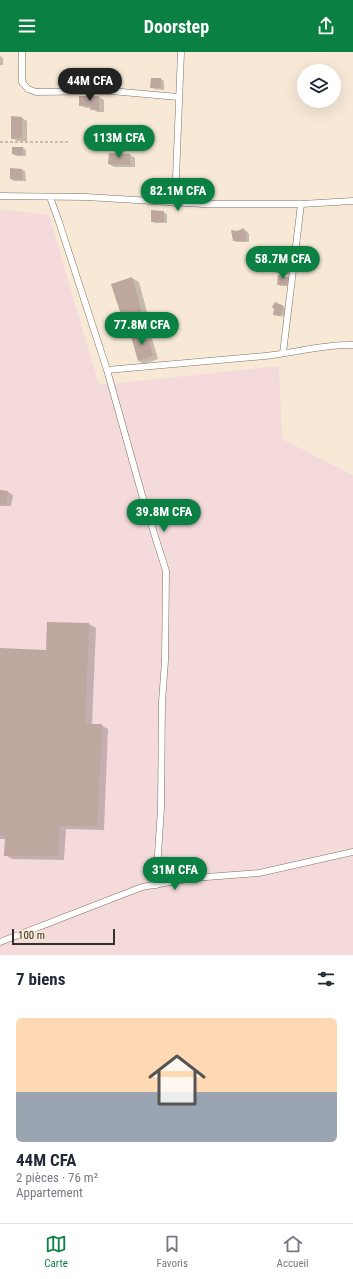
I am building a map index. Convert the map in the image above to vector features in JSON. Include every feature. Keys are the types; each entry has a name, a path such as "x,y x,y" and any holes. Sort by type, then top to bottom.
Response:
{"street":[{"path":"22,52 22,82 28,89 36,92 111,91 178,97"},
{"path":"175,203 178,97 181,52"},
{"path":"0,196 86,197 175,203 301,204 353,201"},
{"path":"50,197 107,370 142,495 166,571 165,661 162,702 161,808 156,885"},
{"path":"284,353 301,204"},
{"path":"107,370 267,356 315,348 353,345"},
{"path":"0,942 142,887 193,878 259,873 353,852"}],"path":[{"path":"0,142 70,142"}],"shaded area":[{"path":"0,209 49,215 99,385 279,366 282,439 353,475 353,955 0,955"}],"building":[{"path":"151,78 161,78 161,88 150,88"},
{"path":"79,96 99,96 99,110 90,110 91,106 79,106"},
{"path":"11,116 22,117 22,138 11,139"},
{"path":"12,147 23,147 23,155 12,154"},
{"path":"109,153 130,154 130,165 108,164"},
{"path":"10,168 22,169 23,180 10,179"},
{"path":"151,210 164,211 164,222 151,222"},
{"path":"244,228 243,232 247,231 246,241 233,241 231,230 237,231"},
{"path":"274,255 290,257 289,273 273,272"},
{"path":"278,275 289,277 287,285 277,285"},
{"path":"132,277 146,327 127,333 111,284"},
{"path":"275,302 284,306 280,316 273,315 274,309 272,307"},
{"path":"146,331 153,356 138,361 131,336"},
{"path":"0,490 8,491 6,504 0,504"},
{"path":"47,622 89,623 85,724 102,724 97,826 60,826 58,856 4,856 5,836 0,836 0,648 46,650"}]}
